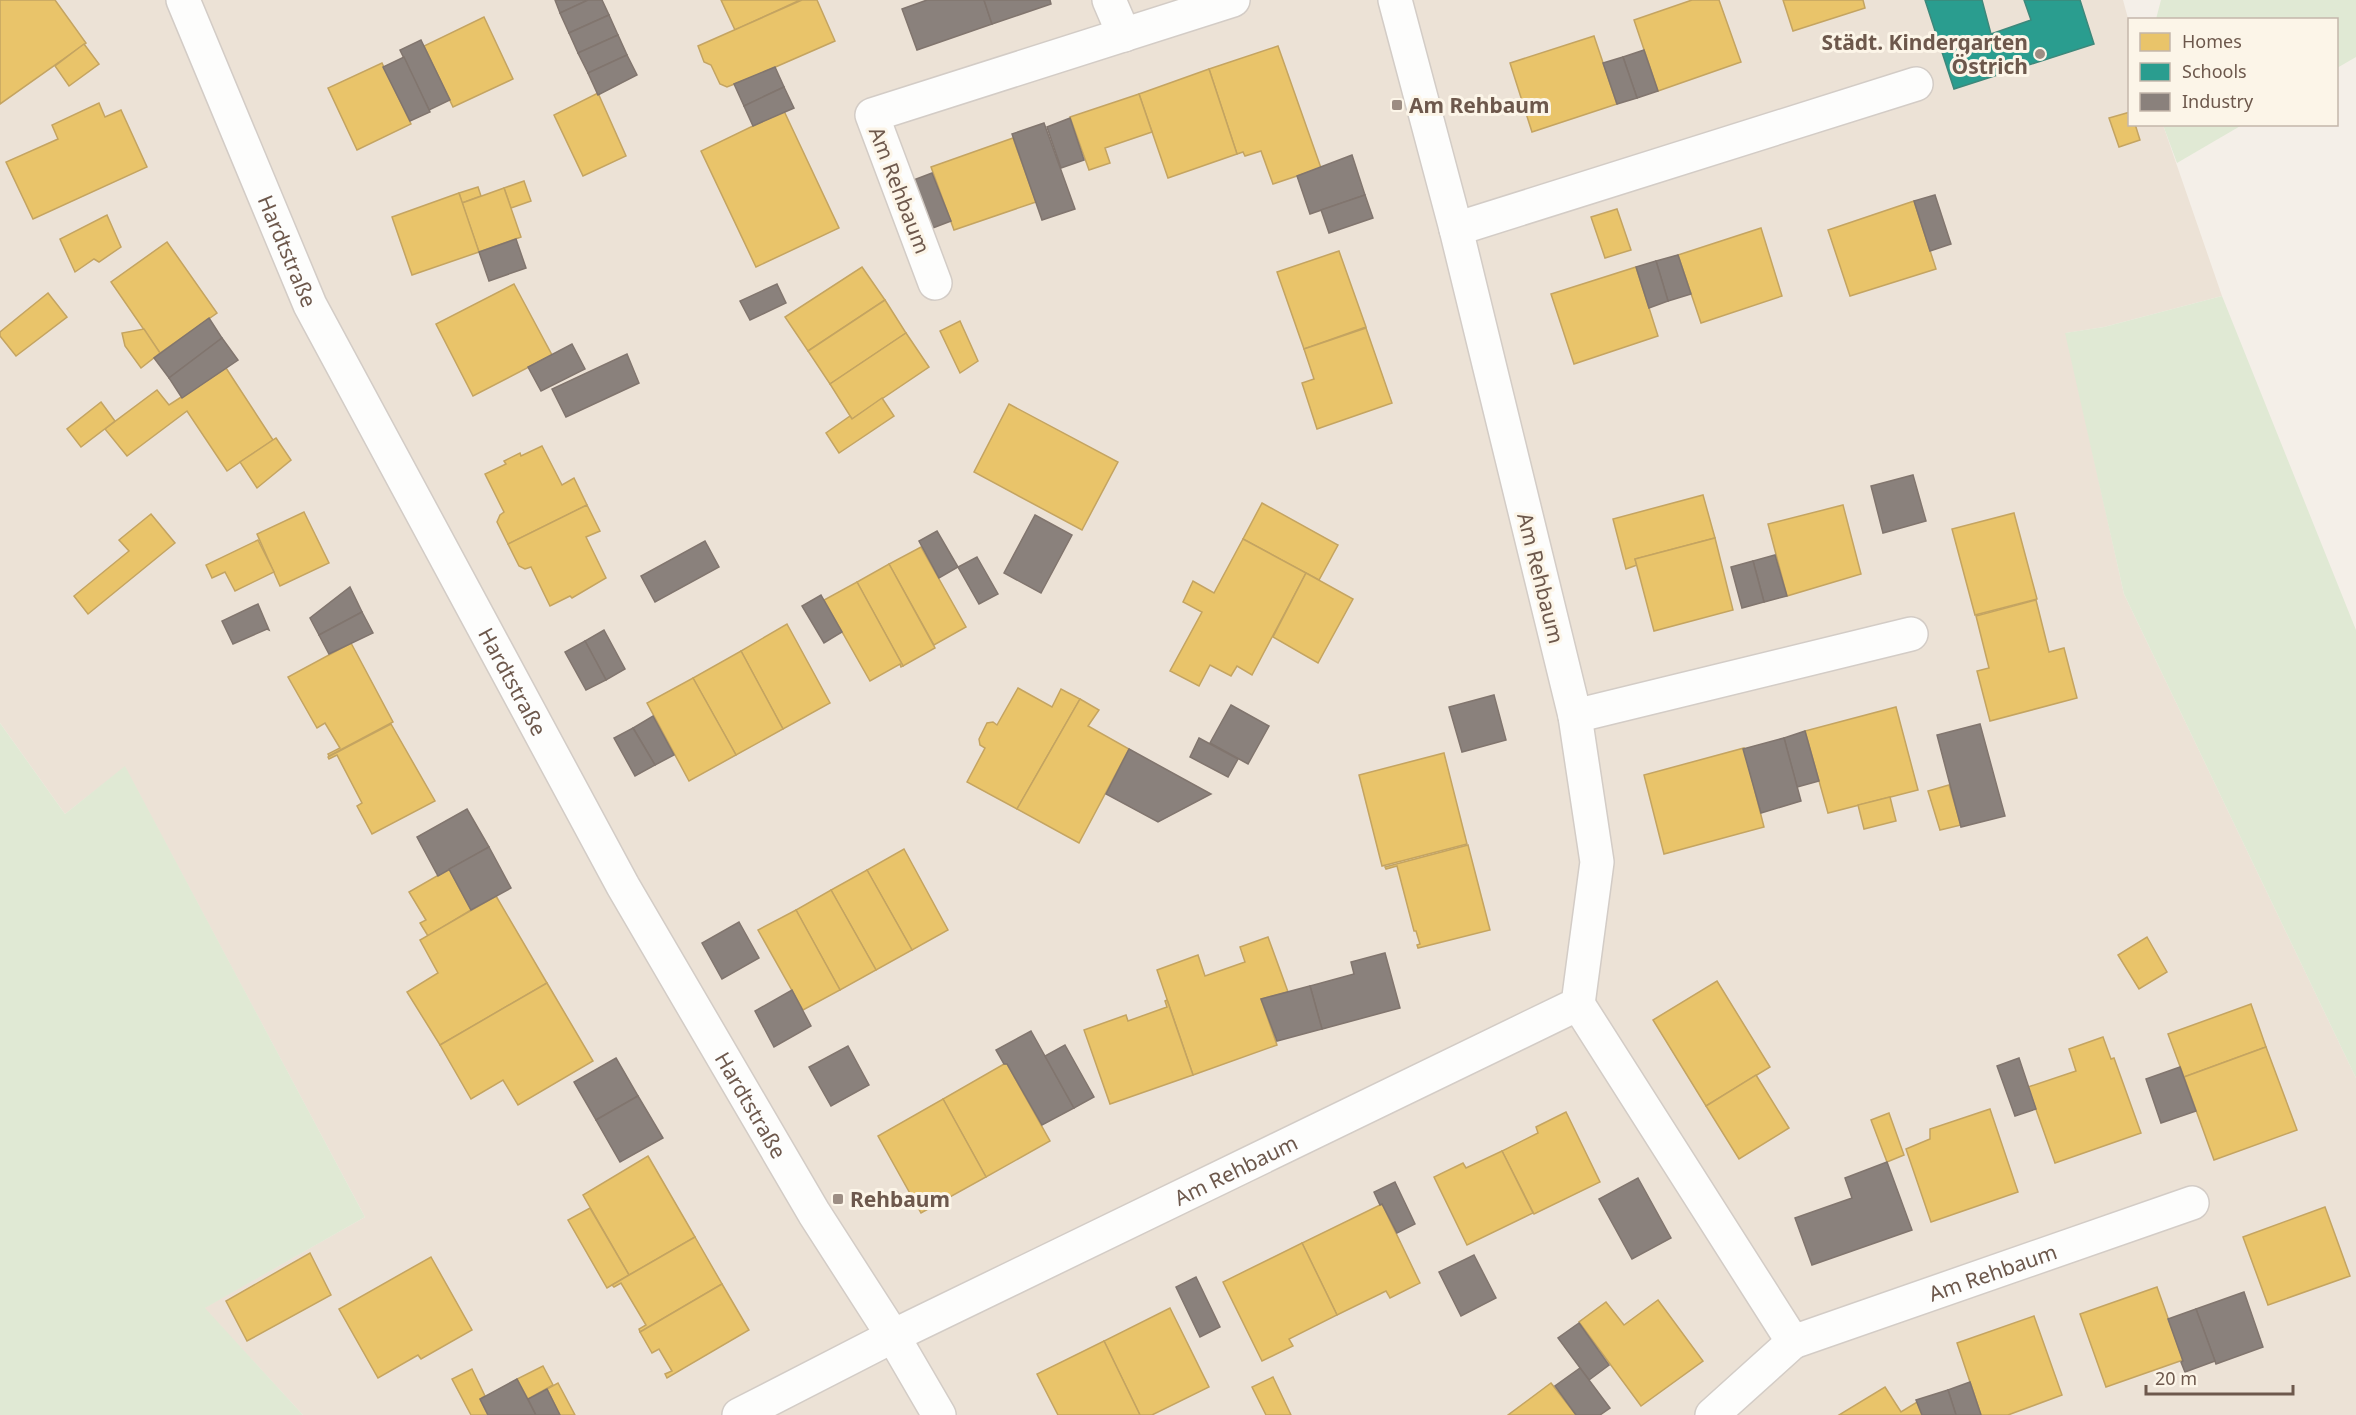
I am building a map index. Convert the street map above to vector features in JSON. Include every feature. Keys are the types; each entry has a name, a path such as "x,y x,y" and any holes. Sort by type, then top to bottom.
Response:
{"street":[{"name":"Hardtstraße","path":"183,0 310,305 623,886 814,1213 893,1336 939,1415"},
{"path":"1109,0 1124,35"},
{"name":"Am Rehbaum","path":"935,283 872,115 1233,0"},
{"name":"Am Rehbaum","path":"893,1336 1578,1004 1598,862 1575,717 1456,230 1395,0"},
{"path":"1456,230 1916,84"},
{"path":"1575,717 1911,634"},
{"path":"1578,1004 1793,1342"},
{"name":"Am Rehbaum","path":"1712,1415 1793,1342 2192,1203"},
{"path":"739,1415 893,1336"}],"shaded area":[{"path":"0,0 2123,0 2128,18 2128,126 2163,126 2222,296 2104,327 2066,333 2124,594 2356,1078 2356,1415 303,1415 204,1308 365,1217 125,767 65,814 0,723"}],"green space":[{"path":"2161,0 2356,0 2356,57 2338,67 2338,18 2156,18"},
{"path":"2164,126 2240,126 2177,163"},
{"path":"2222,296 2356,630 2356,1078 2124,594 2065,333 2104,327"},
{"path":"0,723 65,814 125,766 365,1217 205,1308 303,1415 0,1415"}],"building: Homes":[{"path":"0,0 55,0 86,43 0,104"},
{"path":"721,0 800,0 735,30"},
{"path":"802,0 817,0 835,41 727,87 720,84 711,65 704,62 698,46"},
{"path":"1692,0 1719,0 1741,62 1658,91 1634,20"},
{"path":"1783,0 1863,0 1865,8 1793,31"},
{"path":"484,17 513,79 453,107 424,46"},
{"path":"1594,36 1617,104 1532,132 1510,63"},
{"path":"84,44 99,64 69,86 55,66"},
{"path":"1278,46 1321,168 1273,184 1261,151 1245,156 1243,152 1237,154 1209,69"},
{"path":"382,63 411,124 357,150 328,88"},
{"path":"1209,69 1237,154 1168,178 1139,94"},
{"path":"598,93 626,156 583,176 554,115"},
{"path":"1139,94 1152,132 1105,148 1110,163 1089,170 1070,117"},
{"path":"99,103 105,117 121,110 147,167 33,219 6,162 58,139 52,125"},
{"path":"784,111 839,228 756,267 701,151"},
{"path":"2128,113 2128,126 2136,126 2140,140 2119,147 2109,118"},
{"path":"1013,138 1036,202 954,230 931,167"},
{"path":"524,181 531,201 511,208 504,188"},
{"path":"478,187 481,196 462,203 459,193"},
{"path":"504,188 521,237 479,252 462,203"},
{"path":"459,193 479,252 412,275 392,217"},
{"path":"1914,201 1936,269 1850,296 1828,230"},
{"path":"1617,209 1631,250 1605,258 1591,217"},
{"path":"107,215 121,247 99,262 94,259 75,272 60,239"},
{"path":"1761,228 1782,296 1701,323 1678,255"},
{"path":"167,242 217,313 160,353 111,282"},
{"path":"1339,251 1366,327 1304,349 1277,272"},
{"path":"862,267 885,300 808,351 785,317"},
{"path":"1636,267 1658,336 1574,364 1551,294"},
{"path":"514,284 552,355 473,396 436,324"},
{"path":"48,293 67,317 16,356 0,336 0,332"},
{"path":"885,300 906,333 830,384 808,351"},
{"path":"960,321 978,361 960,373 940,331"},
{"path":"1366,328 1392,403 1317,429 1302,383 1314,379 1304,349"},
{"path":"144,329 160,353 141,368 125,346 122,333"},
{"path":"906,333 929,367 852,419 830,384"},
{"path":"226,368 273,440 227,471 187,411 127,456 105,429 157,390 169,405"},
{"path":"882,398 894,416 839,453 826,433 850,416 852,419"},
{"path":"101,402 115,421 81,447 67,429"},
{"path":"1009,404 1118,462 1082,530 974,472"},
{"path":"276,438 291,460 257,488 240,462"},
{"path":"542,446 562,485 574,478 587,505 508,544 497,522 504,512 485,474 506,464 504,461 520,453 521,456"},
{"path":"1703,495 1715,538 1635,559 1637,565 1626,569 1613,519"},
{"path":"1262,503 1338,545 1319,580 1243,539"},
{"path":"587,505 600,531 586,537 606,578 572,598 570,596 550,606 531,567 525,569 519,566 508,544"},
{"path":"1843,505 1861,574 1787,596 1768,524"},
{"path":"304,512 329,563 280,586 257,534"},
{"path":"2014,513 2037,599 1975,615 1952,529"},
{"path":"151,514 175,543 88,614 74,596 129,551 119,540"},
{"path":"1715,538 1733,610 1654,631 1635,559"},
{"path":"1243,539 1306,573 1252,675 1237,666 1231,676 1210,665 1199,686 1170,671 1202,612 1183,602 1193,581 1214,593"},
{"path":"258,540 274,572 235,591 225,572 212,578 206,565"},
{"path":"921,547 966,627 934,645 889,564"},
{"path":"889,564 935,648 903,666 857,582"},
{"path":"1306,573 1353,599 1318,663 1273,637"},
{"path":"857,582 903,666 901,667 900,664 870,681 824,600"},
{"path":"2036,600 2049,652 2064,648 2077,698 1990,721 1977,671 1989,668 1976,616"},
{"path":"787,624 830,703 783,729 741,651"},
{"path":"351,643 393,722 329,756 328,754 340,748 325,723 317,728 288,677"},
{"path":"741,651 783,729 736,755 693,678"},
{"path":"693,678 736,755 689,781 647,703"},
{"path":"1018,688 1052,707 1061,689 1080,699 1017,809 967,782 985,748 980,745 979,739 987,723 993,722 997,725"},
{"path":"1080,699 1099,710 1088,726 1129,749 1079,843 1017,809"},
{"path":"1896,707 1918,790 1828,813 1805,731"},
{"path":"391,724 435,801 372,834 357,806 362,803 337,755 329,759 328,757"},
{"path":"1744,748 1764,827 1664,854 1644,775"},
{"path":"1444,753 1467,844 1382,866 1359,775"},
{"path":"1949,785 1961,825 1940,830 1928,791"},
{"path":"1890,797 1896,821 1864,829 1858,805"},
{"path":"1468,845 1490,930 1418,948 1417,945 1420,944 1416,931 1414,931 1397,866 1386,869 1385,867"},
{"path":"904,849 948,930 912,950 867,870"},
{"path":"449,869 471,910 428,936 420,923 426,920 409,892"},
{"path":"867,870 912,950 876,970 831,890"},
{"path":"831,890 876,970 840,990 796,910"},
{"path":"496,896 547,983 440,1045 407,992 438,973 420,940"},
{"path":"796,910 840,990 803,1010 758,930"},
{"path":"1268,937 1288,992 1261,999 1277,1045 1193,1075 1157,970 1198,955 1205,976 1245,962 1240,947"},
{"path":"2147,937 2167,972 2139,989 2118,955"},
{"path":"1717,981 1770,1067 1706,1106 1653,1020"},
{"path":"547,983 593,1061 518,1105 503,1080 471,1099 440,1045"},
{"path":"1167,1000 1193,1075 1110,1104 1084,1030 1126,1015 1128,1021 1167,1007 1165,1001"},
{"path":"2251,1004 2266,1047 2184,1077 2168,1034"},
{"path":"2103,1037 2111,1059 2114,1058 2141,1133 2055,1163 2028,1087 2076,1071 2069,1049"},
{"path":"2266,1047 2297,1130 2214,1160 2184,1077"},
{"path":"1007,1064 1050,1141 986,1177 943,1099"},
{"path":"1756,1075 1789,1128 1739,1159 1706,1106"},
{"path":"943,1099 986,1177 921,1213 878,1136"},
{"path":"1990,1109 2018,1192 1931,1222 1906,1149 1930,1139 1930,1129"},
{"path":"1566,1112 1600,1182 1534,1214 1502,1151 1538,1133 1536,1127"},
{"path":"1889,1113 1904,1155 1887,1162 1871,1120"},
{"path":"1502,1151 1533,1213 1467,1245 1434,1177 1463,1163 1466,1168"},
{"path":"648,1156 695,1237 629,1275 583,1195"},
{"path":"1382,1204 1420,1283 1390,1298 1386,1291 1337,1315 1302,1243"},
{"path":"2325,1207 2350,1276 2268,1305 2243,1237"},
{"path":"590,1208 629,1275 607,1288 568,1220"},
{"path":"695,1237 722,1284 640,1332 639,1329 646,1325 621,1283 614,1287 612,1285"},
{"path":"1302,1243 1337,1315 1289,1339 1293,1346 1262,1361 1223,1282"},
{"path":"310,1253 331,1295 247,1341 226,1301"},
{"path":"431,1257 472,1330 421,1359 418,1355 378,1378 339,1309"},
{"path":"722,1284 749,1330 667,1378 665,1374 672,1371 659,1349 652,1353 640,1332"},
{"path":"2157,1287 2183,1360 2106,1387 2080,1314"},
{"path":"1658,1300 1703,1361 1641,1406 1579,1322 1606,1302 1624,1325"},
{"path":"1170,1308 1209,1387 1152,1415 1140,1415 1104,1341"},
{"path":"2034,1316 2062,1395 2008,1415 1981,1415 1957,1343"},
{"path":"1104,1341 1140,1415 1058,1415 1037,1374"},
{"path":"543,1366 553,1385 528,1399 517,1379"},
{"path":"472,1369 485,1396 480,1399 488,1415 471,1415 452,1379"},
{"path":"1273,1377 1291,1415 1266,1415 1252,1387"},
{"path":"558,1383 575,1415 560,1415 547,1389"},
{"path":"1551,1383 1576,1415 1508,1415"},
{"path":"1885,1387 1901,1412 1917,1402 1922,1415 1839,1415"}],"building: Schools":[{"path":"1925,0 1982,0 1991,34 2031,20 2024,0 2080,0 2094,44 1954,89"}],"building: Industry":[{"path":"555,0 588,0 560,13"},
{"path":"588,0 602,0 609,15 569,33 560,13"},
{"path":"927,0 984,0 992,24 917,50 902,9"},
{"path":"984,0 1050,0 1051,4 992,24"},
{"path":"609,15 618,35 578,53 569,33"},
{"path":"618,35 627,55 588,73 578,53"},
{"path":"421,40 450,100 429,110 400,50"},
{"path":"1644,50 1658,91 1637,98 1623,57"},
{"path":"627,55 637,75 598,95 588,73"},
{"path":"404,57 430,112 410,121 383,67"},
{"path":"1623,57 1637,98 1617,104 1603,63"},
{"path":"775,67 784,87 744,106 734,84"},
{"path":"784,87 794,108 753,126 744,106"},
{"path":"1070,118 1084,160 1061,168 1047,127"},
{"path":"1044,123 1075,209 1042,220 1012,134"},
{"path":"1352,155 1365,195 1310,214 1297,176"},
{"path":"932,173 951,221 917,234 898,186"},
{"path":"1365,195 1373,218 1329,233 1321,210"},
{"path":"1935,195 1951,244 1930,251 1914,201"},
{"path":"516,239 526,268 489,281 479,252"},
{"path":"1678,255 1691,294 1668,301 1656,261"},
{"path":"1656,261 1668,301 1649,308 1636,267"},
{"path":"777,284 786,303 750,320 740,301"},
{"path":"209,318 222,338 169,378 154,358"},
{"path":"222,338 238,360 182,398 169,378"},
{"path":"572,344 585,369 541,391 528,367"},
{"path":"627,354 639,383 566,417 552,389"},
{"path":"1913,475 1926,521 1883,533 1871,486"},
{"path":"1035,515 1072,535 1041,593 1004,573"},
{"path":"937,531 958,567 939,578 919,541"},
{"path":"705,541 719,567 655,602 641,576"},
{"path":"1775,555 1787,596 1764,602 1753,561"},
{"path":"977,557 998,594 979,604 958,567"},
{"path":"1753,561 1764,602 1742,608 1731,567"},
{"path":"350,587 362,612 319,635 310,618"},
{"path":"821,595 842,632 824,643 802,606"},
{"path":"258,604 269,630 233,644 222,621"},
{"path":"362,612 373,633 329,654 319,635"},
{"path":"604,630 625,669 606,680 585,641"},
{"path":"585,641 606,680 586,690 565,652"},
{"path":"1494,695 1506,740 1462,752 1449,707"},
{"path":"1231,705 1269,726 1248,764 1210,743"},
{"path":"653,716 674,755 655,765 633,728"},
{"path":"1980,724 2005,816 1961,827 1937,735"},
{"path":"633,728 655,765 635,776 614,738"},
{"path":"1805,731 1819,781 1797,787 1784,738"},
{"path":"1199,738 1238,759 1228,777 1190,757"},
{"path":"1784,738 1801,801 1761,813 1743,749"},
{"path":"1129,749 1211,794 1158,822 1106,794"},
{"path":"467,809 489,847 438,876 417,837"},
{"path":"489,847 511,888 471,910 449,869"},
{"path":"739,922 759,958 722,979 702,943"},
{"path":"1385,953 1400,1008 1322,1029 1310,986 1354,974 1351,962"},
{"path":"1310,986 1322,1029 1277,1041 1261,999"},
{"path":"792,990 811,1026 774,1047 755,1011"},
{"path":"1031,1031 1074,1108 1042,1125 1007,1064 1004,1064 996,1050"},
{"path":"1065,1045 1094,1097 1074,1108 1045,1056"},
{"path":"848,1046 869,1085 831,1106 809,1067"},
{"path":"616,1058 638,1096 596,1120 574,1082"},
{"path":"2019,1058 2036,1109 2015,1116 1997,1066"},
{"path":"2180,1067 2196,1111 2161,1123 2146,1079"},
{"path":"638,1096 663,1138 620,1162 596,1120"},
{"path":"1887,1162 1912,1230 1812,1265 1795,1218 1852,1198 1845,1178"},
{"path":"1638,1178 1671,1238 1632,1259 1599,1199"},
{"path":"1395,1182 1415,1224 1397,1233 1374,1192"},
{"path":"1474,1255 1496,1298 1461,1316 1439,1272"},
{"path":"1196,1277 1220,1327 1200,1337 1176,1287"},
{"path":"2244,1292 2263,1347 2216,1364 2196,1309"},
{"path":"2196,1309 2215,1361 2185,1372 2168,1319"},
{"path":"1579,1323 1609,1365 1589,1380 1558,1338"},
{"path":"1580,1368 1610,1408 1600,1415 1576,1415 1555,1386"},
{"path":"517,1379 536,1415 488,1415 480,1399"},
{"path":"1970,1382 1981,1415 1956,1415 1948,1390"},
{"path":"547,1389 560,1415 536,1415 528,1399"},
{"path":"1948,1390 1956,1415 1922,1415 1916,1400"}],"place":[{"name":"Städt. Kindergarten Östrich","path":"2040,54"},
{"name":"Am Rehbaum","path":"1397,105"},
{"name":"Rehbaum","path":"838,1199"}]}
